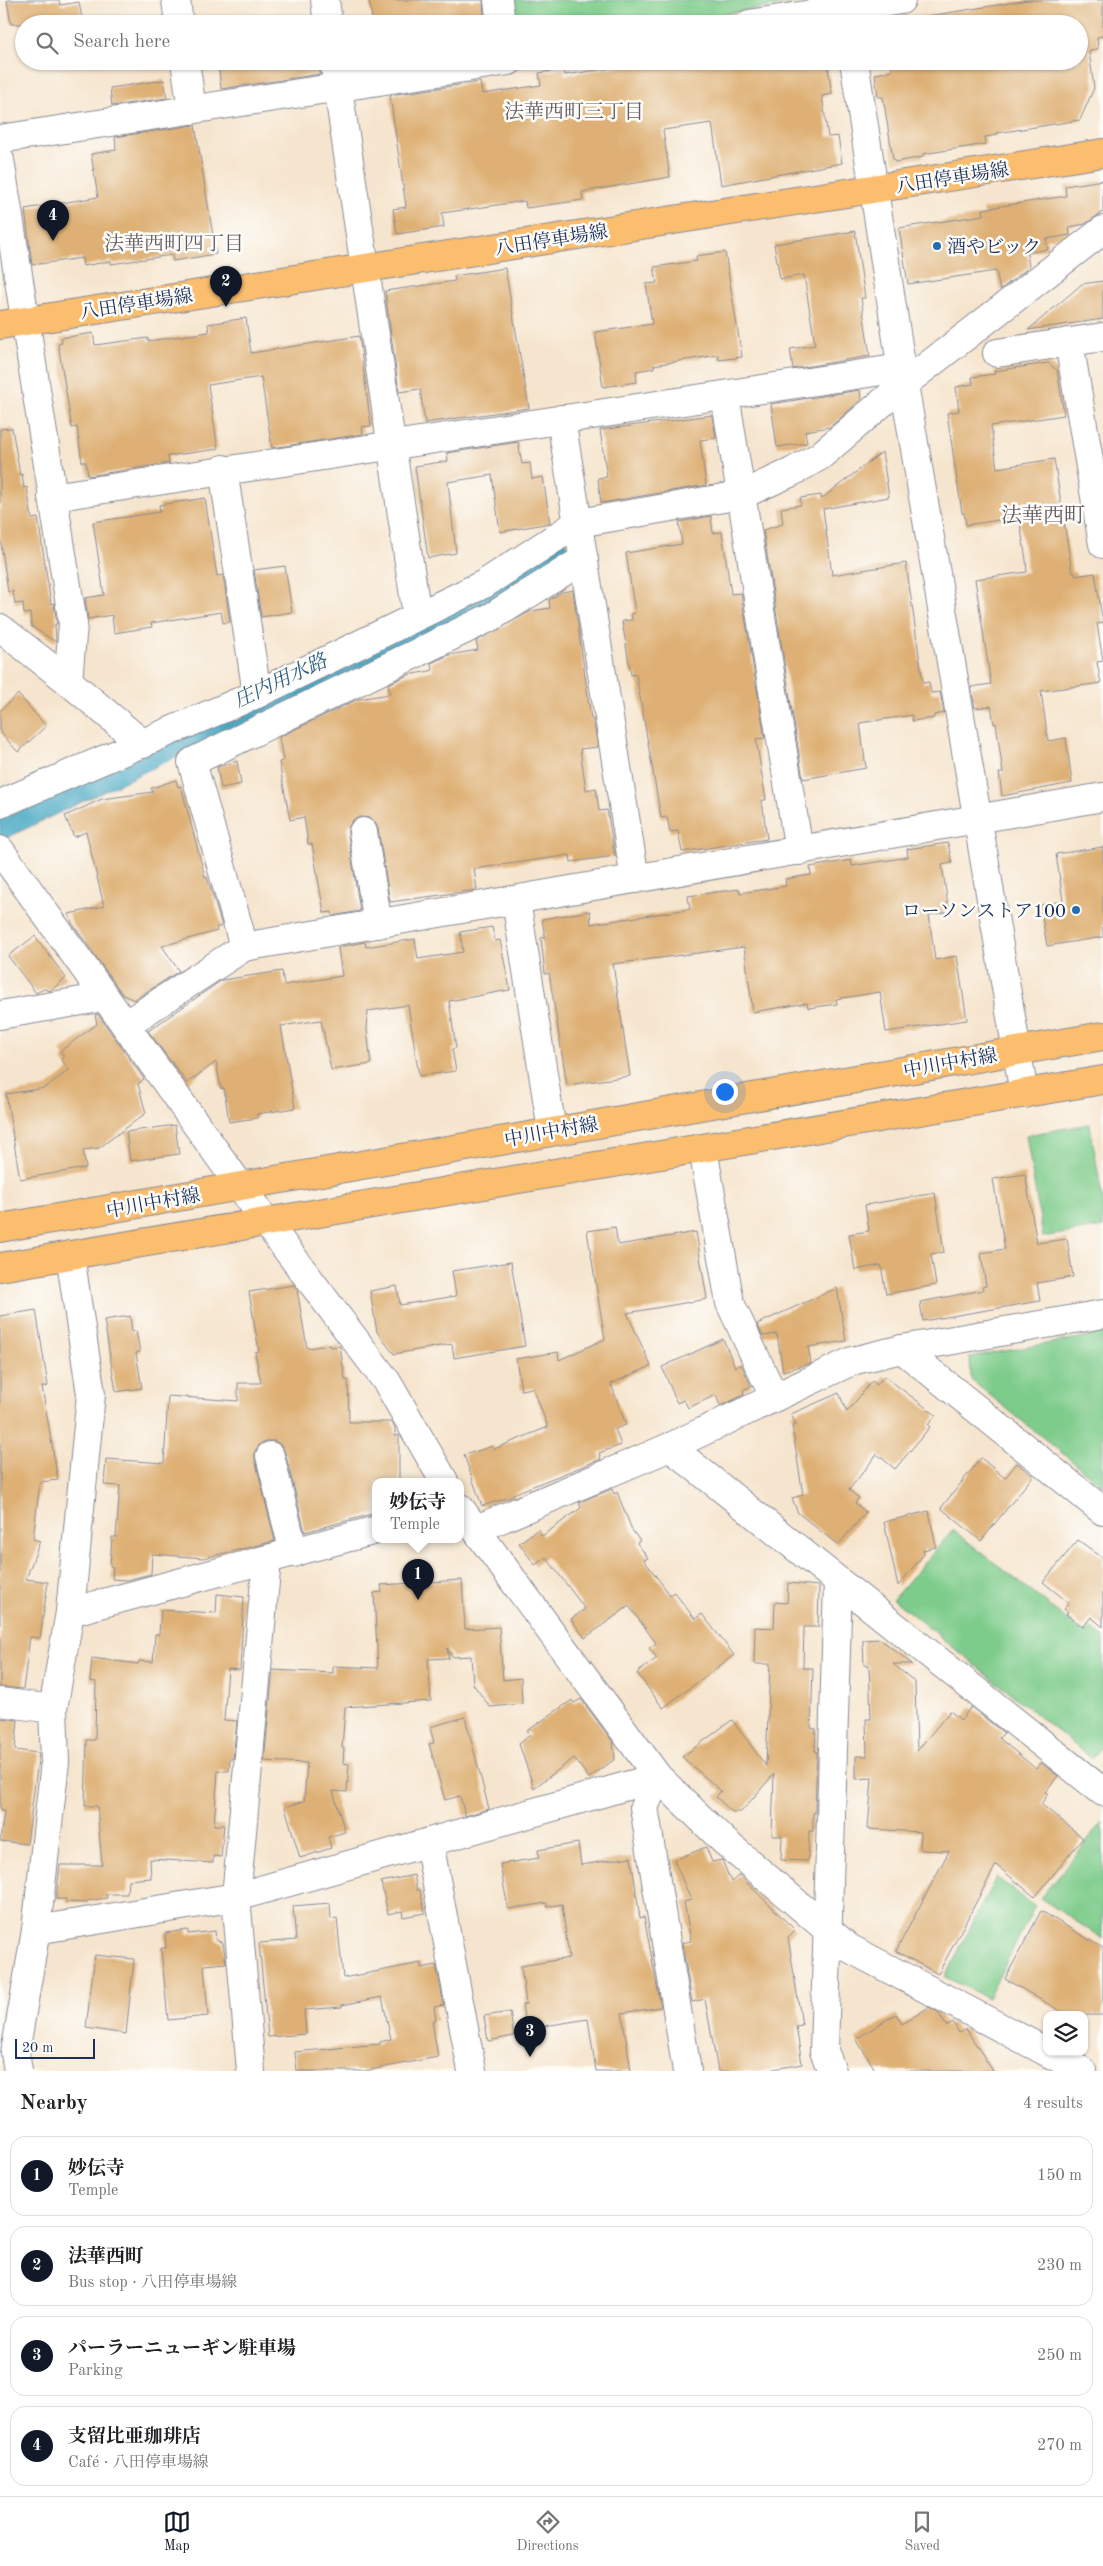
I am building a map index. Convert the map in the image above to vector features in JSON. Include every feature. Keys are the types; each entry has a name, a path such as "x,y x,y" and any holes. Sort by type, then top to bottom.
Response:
{"main road":[{"name":"八田停車場線","path":"12,323 1103,153"},
{"name":"中川中村線","path":"0,1228 1103,1036"},
{"name":"中川中村線","path":"0,1268 1103,1080"}],"street":[{"path":"176,0 178,15"},
{"path":"325,0 327,15"},
{"path":"498,0 500,15"},
{"path":"816,15 901,0"},
{"path":"186,70 192,110"},
{"path":"335,70 417,616"},
{"path":"0,139 451,70"},
{"path":"855,70 903,376 1024,1094"},
{"path":"0,160 12,323 52,496 73,624 68,681"},
{"path":"0,804 257,694 484,584 578,524 741,495 760,488 820,456 903,376 1103,230"},
{"path":"997,354 1103,337"},
{"path":"1069,342 1100,502 1103,544"},
{"path":"52,496 725,395 903,376"},
{"path":"725,395 799,851"},
{"path":"561,419 635,879"},
{"path":"223,469 257,694"},
{"path":"244,947 192,762 493,616 584,559"},
{"path":"0,628 68,681 143,744"},
{"path":"125,1025 244,947 1103,797"},
{"path":"363,832 378,924"},
{"path":"0,850 266,1222 387,1382 442,1478"},
{"path":"516,900 552,1131"},
{"path":"0,1016 106,997"},
{"path":"703,1149 730,1303 774,1398"},
{"path":"11,2058 36,1930 55,1762 53,1709 70,1612 91,1394 70,1255"},
{"path":"478,1529 670,1447 852,1361 902,1349 1103,1314"},
{"path":"902,1349 1103,1511"},
{"path":"670,1447 1103,1792"},
{"path":"270,1456 294,1553"},
{"path":"464,1513 478,1529 658,1777 725,1842 849,1948 1043,2050"},
{"path":"70,1612 372,1531"},
{"path":"251,2071 236,1897 267,1560"},
{"path":"832,2071 824,2051 838,1582"},
{"path":"0,1702 53,1709"},
{"path":"36,1930 236,1897 658,1777"},
{"path":"658,1777 644,1807 687,2071"},
{"path":"429,1842 472,2071"},
{"path":"1054,2056 1082,2071"}],"green space":[{"path":"508,0 814,0 717,15 510,15"},
{"path":"1090,1124 1103,1203 1103,1227 1043,1237 1026,1135"},
{"path":"1103,1334 1103,1486 971,1380 970,1357"},
{"path":"953,1530 1084,1633 1090,1627 1103,1637 1103,1744 1092,1759 893,1599"},
{"path":"1103,1822 1103,1939 1040,1898"},
{"path":"996,1877 1035,1906 988,1998 945,1977"}],"water":[{"path":"566,540 570,555 494,605 0,841 0,820 485,594"}],"building":[{"path":"7,0 59,0 60,5 79,2 81,15 15,15 15,24 11,24"},
{"path":"369,0 483,0 484,15 372,15"},
{"path":"1028,0 1103,0 1103,36 1097,37 1098,49 1089,51 1094,88 1080,120 997,133 997,135 985,137 986,144 923,154 923,157 895,162 883,97 878,97 875,74 892,70 1088,70 1088,15 935,15"},
{"path":"219,70 320,70 320,74 221,89"},
{"path":"564,70 565,75 598,70 828,70 832,94 822,96 828,137 838,136 842,163 721,185 712,123 663,130 670,177 582,192 583,200 526,208 525,201 442,213 444,227 397,234 393,209 406,207 390,95 480,82 482,94 541,85 539,73"},
{"path":"164,80 167,98 112,106 110,88"},
{"path":"195,125 216,254 173,261 172,255 111,264 111,261 83,266 82,258 32,265 25,209 98,197 91,154 116,150 115,137"},
{"path":"1103,180 1103,212 1085,224 1069,227 1070,235 1046,239 1048,249 1027,253 1029,267 1000,290 996,271 908,284 899,228 984,215 983,209 1066,196 1065,186"},
{"path":"855,231 865,298 861,298 870,356 793,369 790,349 815,345 804,275 780,279 774,244"},
{"path":"725,252 742,357 719,360 718,355 654,365 654,368 636,371 637,382 603,387 595,332 652,324 646,284 657,283 654,267 697,261 696,256"},
{"path":"505,268 529,408 425,423 420,389 399,392 385,291 455,281 454,276"},
{"path":"1103,281 1103,319 1028,330 1082,284"},
{"path":"246,318 251,353 359,336 371,426 362,427 363,434 272,448 261,377 208,385 218,449 168,456 169,463 88,476 86,462 82,462 77,427 72,428 58,344 62,343 61,338 93,333 95,345 148,338 148,341 209,332 208,324"},
{"path":"1048,363 1057,370 1064,415 991,426 997,468 1054,459 1072,572 1075,572 1076,576 1095,573 1103,623 1097,624 1103,661 1097,662 1101,683 1041,691 1048,741 1066,738 1072,783 1002,796 999,773 1003,773 996,723 994,724 991,706 975,708 971,687 991,684 975,579 1027,572 1026,560 1019,517 966,525 964,513 962,513 947,413 959,411 956,387 973,384 972,377 995,374 994,371"},
{"path":"860,390 861,400 830,427 805,431 807,443 777,447 771,404"},
{"path":"712,415 716,438 700,440 706,485 601,503 598,478 607,477 600,430"},
{"path":"12,428 20,475 22,474 24,488 27,487 32,519 38,518 51,604 54,603 57,624 55,624 56,642 32,627 30,613 24,614 23,603 15,604 13,591 8,592 0,536 0,429"},
{"path":"518,442 522,464 530,463 532,479 543,477 550,523 500,532 492,475 448,482 456,553 428,558 415,466 448,461 447,453"},
{"path":"882,452 889,497 823,509 832,575 906,563 923,683 929,682 931,693 940,692 944,713 934,715 934,718 912,721 912,715 860,723 866,768 803,779 763,530 783,524 781,508 801,505 800,498 821,495 821,499"},
{"path":"205,498 217,576 223,575 230,622 223,623 221,612 151,623 152,627 114,633 112,615 88,619 85,598 104,595 93,522 160,512 159,505"},
{"path":"711,516 713,533 722,532 731,594 741,593 765,738 756,739 766,800 762,800 767,839 682,852 678,831 670,832 667,817 661,818 636,674 631,675 622,621 632,620 631,613 635,613 626,553 682,544 679,522"},
{"path":"285,566 292,612 261,617 254,570"},
{"path":"573,590 591,719 593,719 598,747 580,749 586,790 596,788 599,811 607,810 615,856 571,862 570,855 474,869 477,890 390,902 378,829 375,822 369,818 360,817 353,820 348,827 348,834 360,911 333,916 332,912 324,913 312,844 308,844 304,817 290,820 279,762 283,761 279,737 358,699 390,694 388,684 408,675 433,670 431,663 449,655 478,650 476,641 531,611 550,608 549,600 562,592"},
{"path":"18,694 46,726 18,752 0,732 0,711"},
{"path":"237,761 241,784 221,788 217,767"},
{"path":"176,780 178,787 181,786 205,877 207,877 222,926 216,928 217,931 162,946 179,971 134,1000 123,995 72,923 69,914 104,906 86,832 74,837 65,816 102,799 153,792 151,788"},
{"path":"948,843 952,863 942,865 949,912 929,915 935,960 957,956 967,1020 886,1032 880,992 836,999 837,1004 808,1008 807,1003 753,1012 744,947 613,964 630,1076 567,1085 549,973 545,974 541,938 545,937 542,919 590,911 591,924 690,909 688,896 739,889 740,893 786,886 785,879 811,875 810,867 851,860 852,866 908,857 907,849"},
{"path":"1103,847 1103,937 1047,946 1040,905 1063,901 1056,854"},
{"path":"492,927 495,941 500,940 510,990 449,1001 456,1048 452,1049 456,1071 419,1076 408,1005 368,1011 367,1030 371,1064 331,1070 321,1020 281,1026 295,1108 257,1114 257,1118 229,1122 224,1088 221,1089 216,1062 187,1083 148,1031 222,980 282,971 284,985 342,976 338,947 365,942 366,947 415,939 418,959 463,952 460,932"},
{"path":"35,936 66,978 50,991 44,989 36,993 8,956"},
{"path":"98,1014 144,1079 138,1084 146,1113 99,1148 83,1150 86,1168 20,1179 6,1094 45,1088 69,1070 61,1059 64,1057 60,1051 97,1024 95,1015"},
{"path":"175,1125 179,1154 130,1161 126,1132"},
{"path":"1025,1174 1037,1243 1067,1239 1073,1277 1037,1283 1040,1301 923,1321 920,1302 983,1290 982,1287 986,1286 981,1253 1005,1249 993,1179"},
{"path":"935,1193 944,1252 931,1254 936,1285 886,1294 881,1265 855,1270 849,1234 869,1231 865,1205"},
{"path":"615,1227 618,1245 696,1232 707,1299 627,1313 651,1366 611,1384 626,1425 615,1429 621,1445 599,1453 601,1459 513,1494 514,1496 482,1506 464,1455 493,1446 494,1449 548,1427 533,1388 521,1390 516,1359 558,1352 559,1360 605,1339 587,1231"},
{"path":"511,1262 525,1346 454,1358 452,1344 394,1354 377,1332 370,1291 397,1286 400,1305 456,1296 452,1271"},
{"path":"294,1285 297,1289 307,1348 330,1345 330,1347 340,1346 345,1380 348,1380 349,1422 392,1422 395,1428 395,1436 399,1435 399,1478 372,1478 372,1514 305,1532 285,1452 282,1446 275,1441 266,1441 260,1444 255,1451 255,1459 275,1541 204,1558 152,1554 151,1574 127,1580 112,1579 113,1567 110,1566 112,1537 116,1537 120,1486 104,1485 106,1459 164,1463 168,1396 238,1401 238,1383 261,1383 255,1352 259,1351 249,1292"},
{"path":"837,1288 846,1341 808,1347 811,1363 783,1371 777,1334 763,1336 757,1324"},
{"path":"36,1310 48,1386 42,1387 58,1480 40,1482 33,1539 40,1541 26,1579 48,1582 40,1638 30,1637 23,1689 0,1687 0,1316"},
{"path":"130,1316 132,1332 136,1331 140,1352 136,1353 142,1388 116,1392 104,1320"},
{"path":"723,1339 735,1367 741,1364 751,1386 743,1390 744,1395 720,1406 716,1395 688,1408 684,1400 677,1403 662,1367"},
{"path":"884,1376 936,1415 928,1425 930,1427 895,1469 877,1454 849,1490 859,1498 855,1503 866,1512 838,1545 798,1513 792,1498 803,1495 792,1426 796,1425 791,1414 839,1393 847,1412 872,1381 877,1385"},
{"path":"981,1458 1005,1478 1017,1463 1033,1476 981,1541 941,1508"},
{"path":"612,1489 614,1494 617,1492 632,1530 640,1541 637,1543 648,1558 644,1560 670,1595 674,1592 695,1619 702,1614 734,1655 663,1708 637,1673 657,1658 649,1648 656,1643 629,1606 585,1638 571,1619 585,1609 546,1557 535,1565 519,1543 538,1529 542,1536 581,1508 579,1502"},
{"path":"929,1511 936,1547 923,1550 924,1554 898,1586 884,1522"},
{"path":"1078,1540 1103,1558 1103,1627 1091,1617 1083,1627 1066,1614 1068,1612 1064,1609 1069,1603 1043,1582"},
{"path":"462,1580 465,1629 499,1627 503,1680 521,1678 522,1704 490,1707 473,1684 471,1656 453,1657 447,1648 449,1658 428,1659 431,1701 345,1707 342,1748 344,1748 343,1763 349,1764 347,1792 333,1791 345,1832 328,1837 331,1848 300,1858 285,1807 304,1801 307,1763 264,1761 273,1670 333,1673 333,1666 378,1668 374,1593 382,1592 381,1585"},
{"path":"788,1583 819,1586 818,1627 804,1627 803,1668 813,1668 811,1728 816,1729 815,1751 817,1751 815,1813 813,1813 813,1831 809,1831 808,1861 781,1860 782,1836 772,1836 774,1774 741,1812 732,1812 716,1797 721,1791 682,1757 732,1720 766,1766 770,1664 754,1664 755,1627 774,1628 775,1602 787,1603"},
{"path":"217,1594 244,1597 240,1670 228,1669 224,1720 237,1721 233,1759 230,1759 229,1771 218,1771 214,1825 224,1825 221,1857 213,1856 213,1863 150,1859 151,1878 128,1880 127,1894 106,1894 107,1898 87,1901 87,1903 66,1902 66,1899 56,1899 60,1865 102,1865 97,1806 85,1806 87,1740 95,1740 96,1682 90,1681 92,1658 138,1664 139,1661 153,1662 155,1634 159,1634 161,1610 216,1613"},
{"path":"880,1639 912,1664 893,1664 915,1682 917,1751 950,1711 961,1720 971,1707 1004,1733 999,1738 1036,1769 1041,1763 1058,1776 1045,1792 1048,1794 1041,1804 1083,1838 1035,1897 996,1865 938,1974 896,1951 949,1851 920,1850 921,1832 868,1829 872,1778 856,1779 856,1756 867,1756 866,1719 871,1719 869,1665 864,1665 863,1640"},
{"path":"581,1699 613,1742 615,1759 589,1778 574,1758 534,1788 519,1744 530,1735 527,1731 572,1700 574,1703"},
{"path":"465,1717 489,1809 465,1816 460,1796 445,1800 429,1744 434,1743 430,1727"},
{"path":"0,1718 18,1720 15,1750 39,1753 27,1844 0,1841 4,1811 0,1811"},
{"path":"578,1843 581,1865 631,1857 640,1918 644,1917 661,2007 622,2013 631,2071 596,2071 588,2019 526,2029 522,2005 526,2004 521,1966 569,1958 562,1904 547,1907 547,1903 508,1909 500,1864 539,1858 538,1850"},
{"path":"706,1847 712,1862 722,1860 731,1882 739,1875 795,1930 788,1937 802,2025 796,2026 802,2064 762,2071 718,2071 705,1999 692,2002 682,1943 691,1941 684,1902 691,1900 674,1860"},
{"path":"414,1875 417,1890 420,1890 425,1913 403,1917 402,1911 388,1914 381,1882"},
{"path":"330,1903 331,1919 337,1918 343,1978 421,1963 421,1968 436,1965 444,2005 434,2007 436,2021 432,2021 438,2057 365,2071 297,2071 295,2052 380,2044 380,2042 391,2039 382,1997 342,2005 342,2007 304,2010 306,2034 268,2037 259,1943 296,1940 293,1906"},
{"path":"1041,1911 1103,1948 1103,2015 1088,2015 1088,2011 1060,2011 1005,1979"},
{"path":"188,1930 188,1934 215,1931 216,1940 223,1943 226,1963 204,1965 208,2016 168,2020 161,1948 166,1948 165,1933"},
{"path":"95,1955 134,1959 126,2034 86,2028"},
{"path":"929,2007 938,2012 946,2026 953,2022 959,2033 966,2029 993,2071 876,2071 856,2039 896,2014 902,2024"},
{"path":"510,2012 514,2036 488,2041 484,2016"}],"place":[{"name":"支留比亜珈琲店","path":"53,241"},
{"name":"酒やビック","path":"937,246"},
{"name":"法華西町","path":"226,307"},
{"name":"ローソンストア100","path":"1076,910"},
{"name":"妙伝寺","path":"418,1600"},
{"name":"パーラーニューギン駐車場","path":"530,2057"}],"district":[{"name":"法華西町三丁目","path":"574,111"},
{"name":"法華西町四丁目","path":"174,243"},
{"name":"法華西町","path":"1043,515"}],"water label":[{"name":"庄内用水路","path":"280,680"}]}
